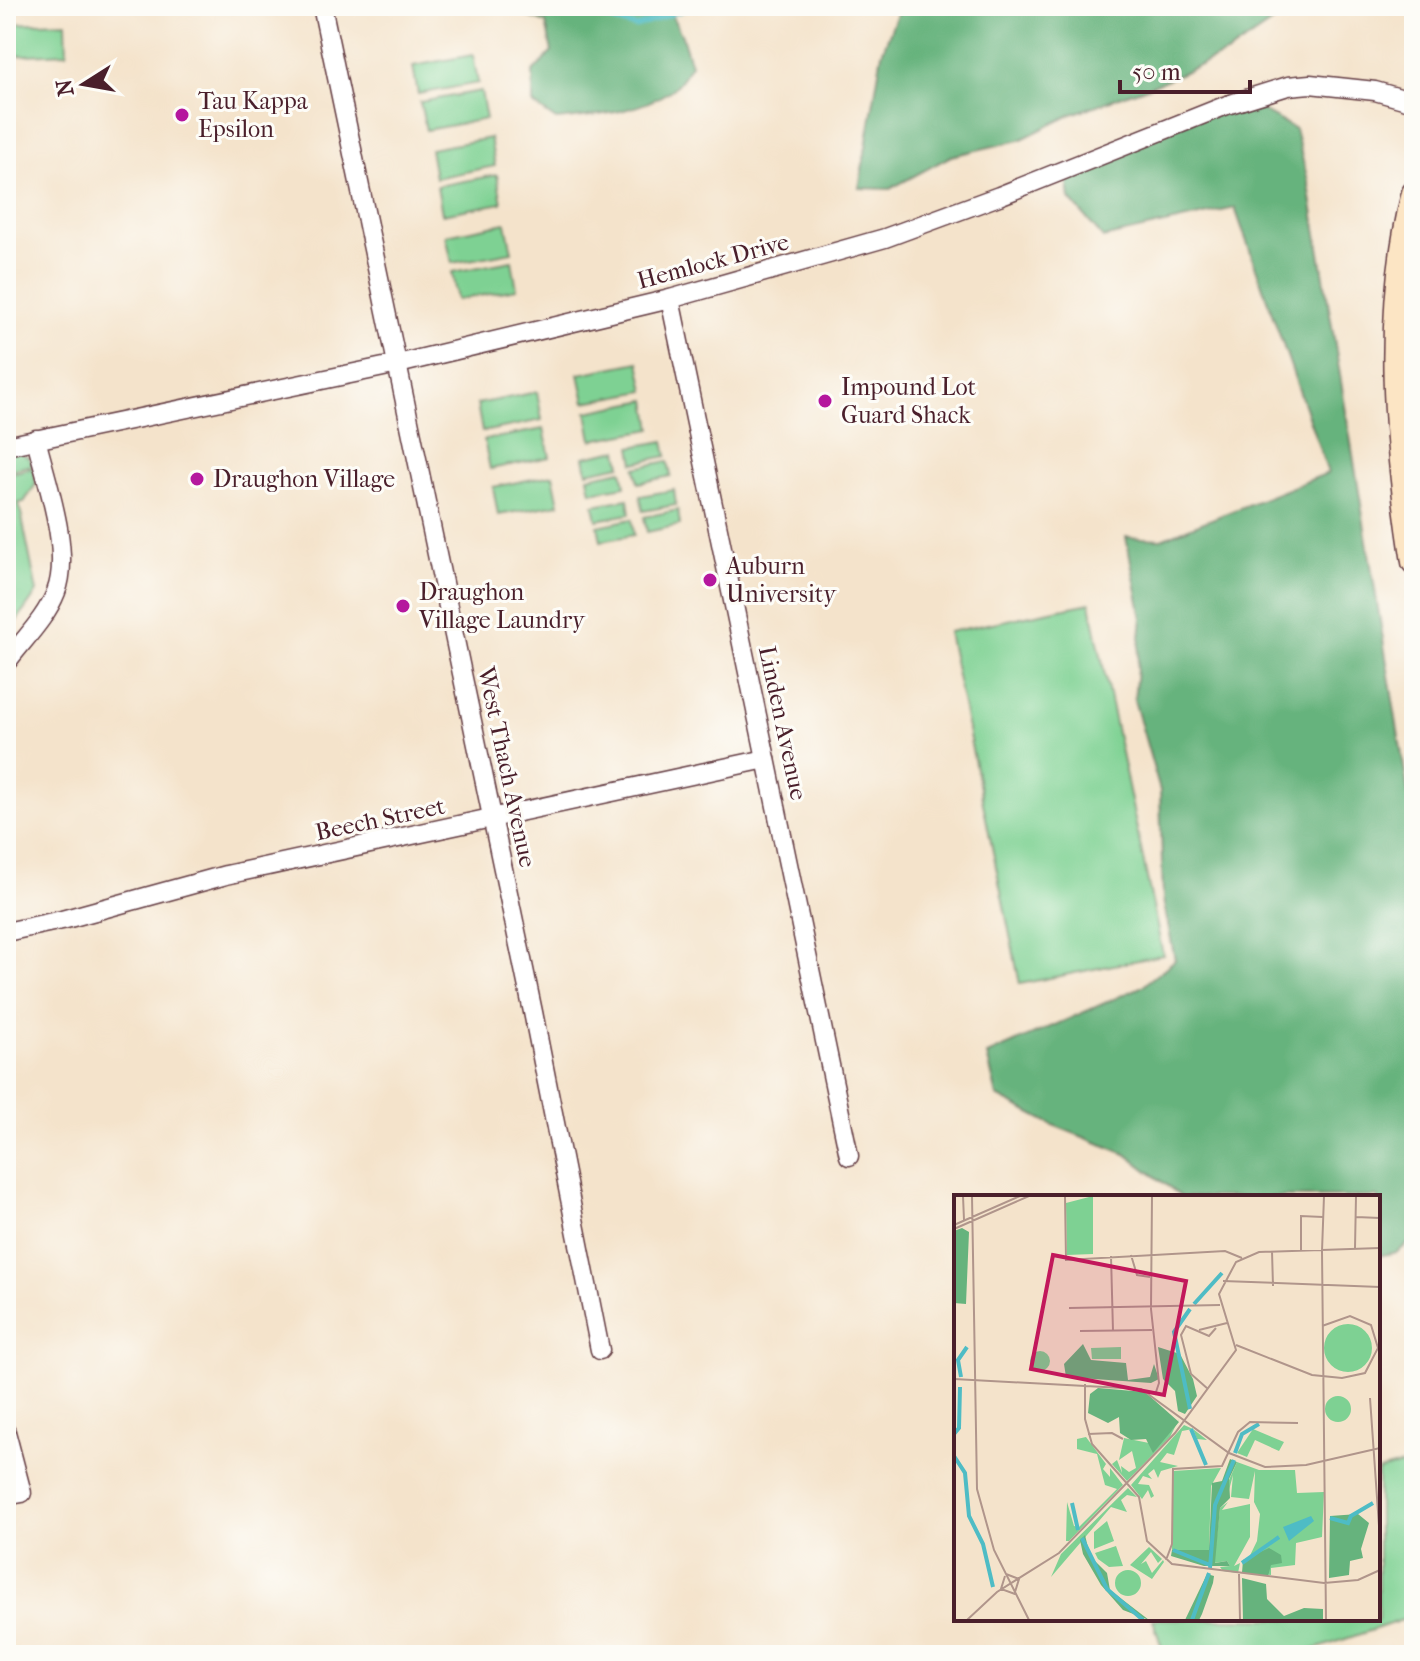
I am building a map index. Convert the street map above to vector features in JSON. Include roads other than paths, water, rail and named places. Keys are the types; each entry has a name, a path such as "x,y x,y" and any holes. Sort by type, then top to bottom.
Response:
{"street":[{"name":"West Thach Avenue","path":"322,6 493,819 600,1350"},
{"name":"Hemlock Drive","path":"6,446 398,364 670,299 885,238 1227,105 1288,86 1310,84 1375,91 1414,102"},
{"path":"1414,193 1406,226 1394,350 1403,490 1414,562"},
{"name":"Linden Avenue","path":"670,299 849,1156"},
{"path":"6,663 48,608 62,569 36,439"},
{"name":"Beech Street","path":"6,932 62,920 226,875 766,759"},
{"path":"6,1432 14,1494"}],"waterway":[{"path":"573,6 580,11 636,27 694,6"}],"place":[{"name":"Tau Kappa Epsilon","path":"182,115"},
{"name":"Impound Lot Guard Shack","path":"825,401"},
{"name":"Draughon Village","path":"197,479"},
{"name":"Auburn University","path":"710,580"},
{"name":"Draughon Village Laundry","path":"403,606"}]}
